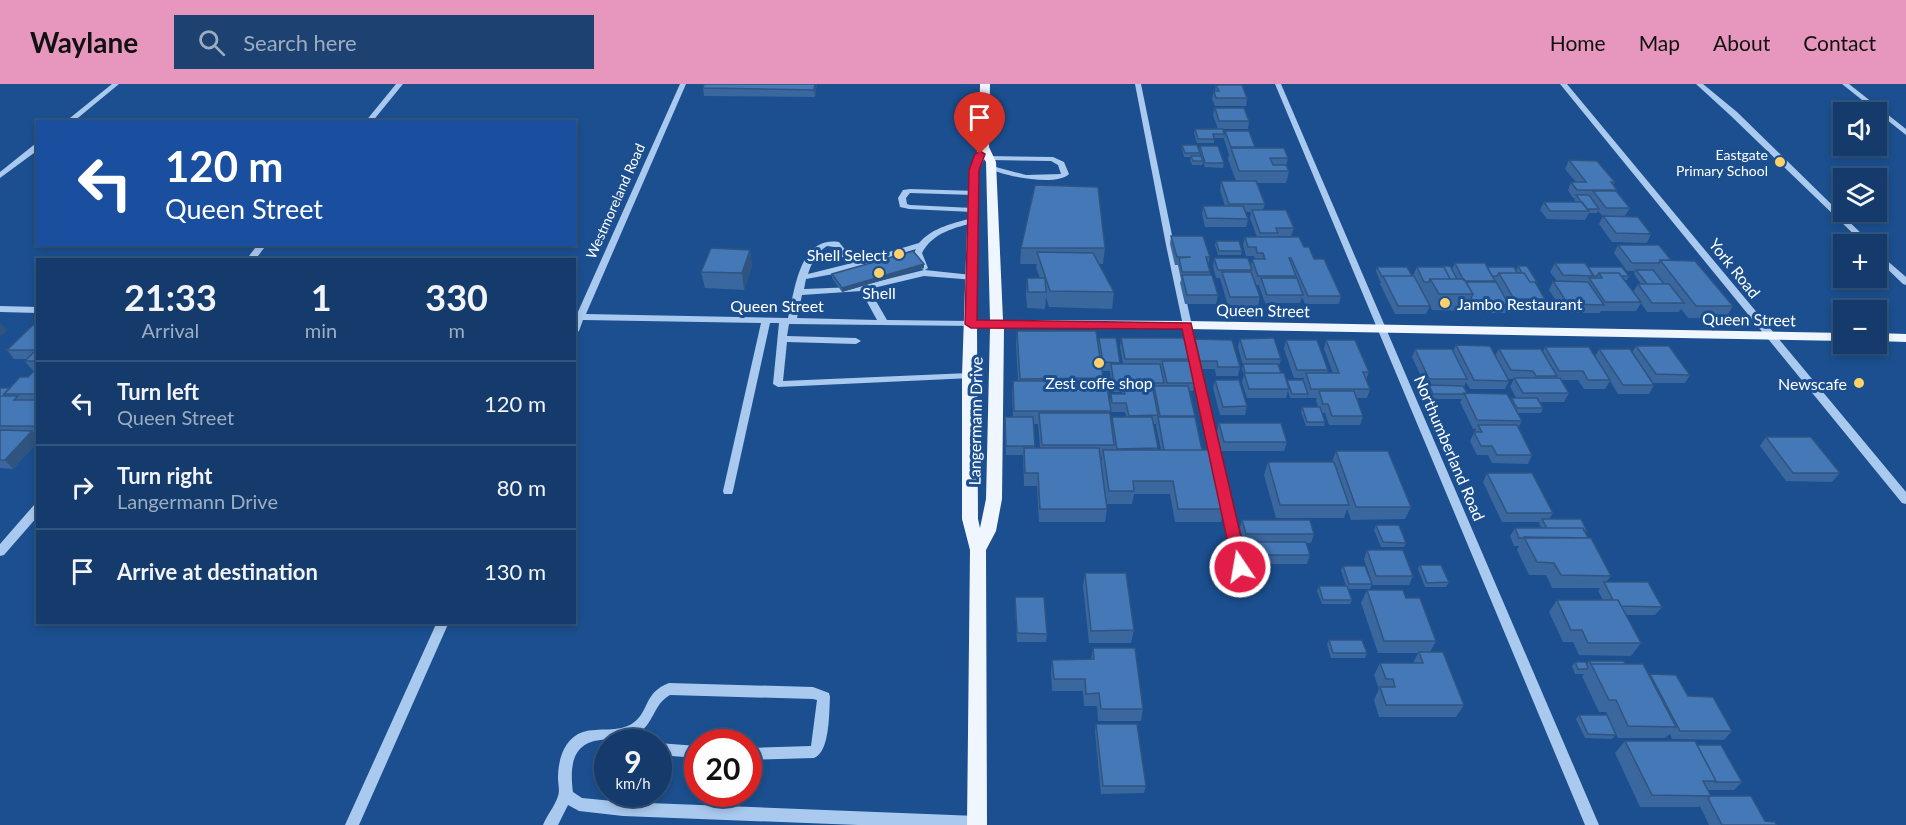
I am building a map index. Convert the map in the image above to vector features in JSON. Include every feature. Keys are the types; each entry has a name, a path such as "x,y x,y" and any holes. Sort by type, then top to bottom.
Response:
{"main road":[{"name":"Langermann Drive","path":"978,550 988,531 994,499 997,324 991,163 984,147 985,84"},
{"name":"Langermann Drive","path":"977,824 978,550 970,519 969,376 976,162 984,147"},
{"name":"Queen Street","path":"971,324 1187,325 1833,337"},
{"path":"1887,338 1906,338"}],"street":[{"path":"71,120 116,84"},
{"path":"370,120 400,84"},
{"name":"Westmoreland Road","path":"577,317 683,84"},
{"path":"1138,84 1187,325 1240,567"},
{"name":"Northumberland Road","path":"1278,84 1592,825"},
{"name":"York Road","path":"1563,84 1906,500"},
{"path":"1699,84 1758,137 1858,234"},
{"path":"1845,84 1906,133"},
{"path":"0,176 36,148"},
{"path":"1053,159 1061,164 1065,174 1062,177 1034,178 991,163 1053,159"},
{"path":"973,215 909,207 903,205 902,198 906,192 910,191 974,193"},
{"path":"803,277 854,266 921,245 932,234 973,215"},
{"path":"854,266 840,246 828,243 811,253 806,260 800,292 782,339 778,384 969,376"},
{"path":"921,245 918,257 929,272"},
{"path":"252,258 261,246"},
{"path":"1887,264 1906,282"},
{"path":"800,292 842,292 929,272 972,278"},
{"path":"864,288 884,323"},
{"path":"0,309 36,310"},
{"name":"Queen Street","path":"577,317 971,324"},
{"path":"728,491 766,322"},
{"path":"782,339 856,341"},
{"path":"0,552 36,510"},
{"path":"351,825 442,624"},
{"path":"637,729 642,724 655,697 669,689 813,693 824,697 818,747 814,752 762,754"},
{"path":"550,825 566,795 564,764 576,742 594,735"},
{"path":"566,795 579,804 623,810 977,824"}],"building":[{"path":"704,84 815,84 814,90 703,88"},
{"path":"1216,85 1242,85 1247,98 1216,98 1214,91 1219,91"},
{"path":"1215,108 1244,108 1249,121 1219,121"},
{"path":"1195,129 1223,129 1224,134 1213,134 1214,139 1198,139"},
{"path":"1225,131 1249,131 1255,147 1231,147"},
{"path":"1182,145 1197,145 1200,153 1185,153"},
{"path":"1200,146 1218,146 1224,163 1205,163"},
{"path":"1231,148 1284,148 1288,158 1270,158 1273,165 1286,165 1289,171 1239,171"},
{"path":"1191,156 1201,156 1203,161 1193,161"},
{"path":"1569,160 1597,161 1615,182 1611,182 1617,190 1577,190 1571,182 1586,182"},
{"path":"1221,181 1256,181 1265,204 1229,204"},
{"path":"1035,185 1098,187 1105,248 1021,248"},
{"path":"1593,191 1616,191 1630,208 1606,208"},
{"path":"1576,195 1589,195 1599,209 1587,209"},
{"path":"1544,202 1582,202 1589,211 1550,211"},
{"path":"1203,206 1243,206 1248,219 1207,218"},
{"path":"1252,210 1286,210 1294,228 1276,228 1278,233 1260,233"},
{"path":"1603,216 1638,217 1651,234 1616,233"},
{"path":"1171,236 1203,236 1210,257 1206,257 1210,272 1182,272 1179,258 1191,257 1177,257"},
{"path":"1245,237 1299,237 1304,247 1309,247 1314,259 1324,259 1341,296 1308,296 1291,258 1289,258 1296,276 1258,276 1252,259 1265,259 1263,253 1257,253 1256,247 1248,247"},
{"path":"1216,241 1239,241 1242,251 1219,251"},
{"path":"1618,245 1659,245 1671,260 1660,260 1659,263 1632,263"},
{"path":"711,248 750,250 742,273 701,272"},
{"path":"913,251 924,264 842,288 832,274"},
{"path":"1037,252 1093,253 1114,292 1050,291"},
{"path":"1214,258 1248,258 1252,270 1218,270"},
{"path":"1660,260 1695,261 1733,306 1696,306"},
{"path":"1455,263 1485,263 1495,281 1465,281"},
{"path":"1555,263 1585,263 1594,276 1563,275"},
{"path":"1441,266 1450,266 1457,279 1450,279 1444,267"},
{"path":"1518,266 1527,266 1537,282 1530,282"},
{"path":"1377,267 1407,267 1412,276 1382,277"},
{"path":"1417,267 1444,267 1450,279 1430,279 1429,282 1424,282"},
{"path":"1487,267 1514,267 1517,273 1499,273 1497,276 1492,276"},
{"path":"1588,267 1622,267 1629,276 1621,276 1619,273 1599,273 1593,276"},
{"path":"1636,270 1653,270 1664,284 1647,284"},
{"path":"1222,272 1251,272 1260,297 1230,297"},
{"path":"1499,273 1524,273 1530,282 1535,282 1545,299 1514,299"},
{"path":"1599,273 1619,273 1641,302 1605,302 1589,278 1602,278"},
{"path":"1182,275 1212,275 1218,295 1187,295"},
{"path":"1383,276 1414,276 1430,306 1398,306"},
{"path":"1027,278 1045,278 1046,292 1028,292"},
{"path":"1261,278 1297,278 1303,295 1267,295"},
{"path":"1430,279 1464,279 1473,294 1439,294"},
{"path":"1553,281 1588,282 1604,305 1568,304"},
{"path":"1466,282 1496,282 1509,305 1475,304 1471,298 1473,294"},
{"path":"1638,284 1669,284 1684,303 1652,303"},
{"path":"33,325 36,325 36,350 7,350"},
{"path":"1017,331 1096,331 1103,378 1020,379"},
{"path":"1099,338 1116,338 1120,363 1103,362"},
{"path":"1121,338 1184,338 1189,359 1125,359"},
{"path":"1274,338 1281,359 1246,359 1240,339"},
{"path":"1195,339 1232,340 1240,367 1218,367 1217,361 1200,361"},
{"path":"1286,340 1317,340 1328,370 1297,370"},
{"path":"1326,340 1355,340 1369,372 1363,372 1370,389 1311,389 1306,373 1339,373"},
{"path":"1456,345 1490,346 1509,381 1474,380"},
{"path":"1636,346 1669,346 1690,375 1656,374"},
{"path":"1545,347 1589,347 1610,380 1588,380 1583,371 1559,371"},
{"path":"1415,349 1452,349 1467,379 1429,379"},
{"path":"1499,349 1541,349 1557,376 1536,376 1533,371 1511,370"},
{"path":"1599,349 1630,349 1654,385 1623,385"},
{"path":"36,350 36,361 25,361"},
{"path":"1162,361 1190,361 1195,383 1167,383"},
{"path":"1111,364 1160,364 1164,383 1114,383"},
{"path":"1243,364 1278,364 1281,373 1245,373"},
{"path":"36,369 36,394 4,394 20,377 28,377"},
{"path":"1244,373 1284,373 1289,389 1249,389"},
{"path":"1514,378 1560,378 1569,393 1523,393"},
{"path":"1215,380 1239,380 1247,406 1223,407"},
{"path":"1287,380 1303,380 1308,394 1292,394"},
{"path":"1013,381 1106,381 1111,411 1014,411"},
{"path":"1123,384 1152,385 1158,415 1129,416 1126,403 1112,403 1111,394 1125,394"},
{"path":"1429,385 1463,386 1467,393 1433,394"},
{"path":"1154,386 1188,386 1195,416 1160,416"},
{"path":"0,388 10,388 4,394 5,396 0,396"},
{"path":"1319,391 1354,391 1363,416 1332,416 1328,404 1323,404"},
{"path":"1464,393 1507,394 1522,421 1477,420"},
{"path":"0,396 18,396 14,400 36,400 35,426 0,426"},
{"path":"1511,398 1537,398 1543,408 1517,408"},
{"path":"1302,407 1320,407 1325,422 1307,422"},
{"path":"1039,413 1110,413 1114,445 1042,445"},
{"path":"1005,417 1033,417 1035,446 1006,446"},
{"path":"1112,417 1152,417 1158,448 1117,449"},
{"path":"1158,417 1195,417 1202,450 1164,450"},
{"path":"1219,423 1281,423 1287,442 1224,442"},
{"path":"1478,425 1517,425 1532,455 1497,455 1492,446 1481,446 1474,432 1482,432"},
{"path":"0,430 32,431 5,460 0,460"},
{"path":"1766,437 1811,437 1840,473 1793,473"},
{"path":"1024,448 1099,448 1107,509 1040,509 1038,473 1025,473"},
{"path":"1103,450 1210,450 1224,509 1178,509 1173,481 1133,481 1134,491 1109,491"},
{"path":"1336,451 1388,451 1411,507 1356,507"},
{"path":"1268,462 1334,462 1349,505 1280,505"},
{"path":"1487,473 1532,473 1553,513 1507,513"},
{"path":"1542,519 1581,519 1587,531 1583,528 1547,528"},
{"path":"1242,520 1310,520 1314,534 1246,534"},
{"path":"1376,525 1399,525 1406,543 1383,542"},
{"path":"1515,528 1583,528 1588,538 1519,538"},
{"path":"1524,537 1591,538 1611,576 1561,575 1554,563 1537,562"},
{"path":"1250,542 1306,542 1310,555 1254,555"},
{"path":"1367,550 1403,550 1413,576 1376,576"},
{"path":"1420,565 1441,565 1449,582 1427,583"},
{"path":"1343,566 1365,566 1372,584 1349,584"},
{"path":"1085,573 1126,573 1134,630 1091,631"},
{"path":"1604,582 1648,582 1662,607 1621,606 1618,600 1613,600"},
{"path":"1319,586 1347,586 1352,600 1323,600"},
{"path":"1367,590 1403,590 1406,598 1420,598 1436,641 1384,641"},
{"path":"1015,597 1044,597 1047,634 1017,633"},
{"path":"1557,600 1618,600 1641,643 1588,643 1582,630 1571,630"},
{"path":"1329,640 1362,640 1367,653 1333,653"},
{"path":"1093,648 1135,648 1143,709 1101,709 1099,693 1086,694 1085,679 1054,679 1052,660 1094,659"},
{"path":"1419,652 1443,652 1464,705 1386,705 1380,687 1395,687 1393,679 1386,679 1380,663 1423,663"},
{"path":"1589,661 1624,661 1625,664 1591,664"},
{"path":"1575,662 1586,662 1588,668 1578,669"},
{"path":"1591,664 1643,664 1676,727 1628,726 1616,700 1609,700"},
{"path":"1650,674 1676,675 1688,696 1713,697 1732,731 1680,731"},
{"path":"1579,715 1607,715 1616,735 1588,734"},
{"path":"1096,724 1137,724 1146,786 1103,786"},
{"path":"1625,741 1695,741 1716,781 1703,781 1711,796 1652,795"},
{"path":"1697,745 1721,745 1742,782 1715,782"},
{"path":"1711,796 1751,796 1765,821 1775,822 1777,825 1722,825 1708,798"}],"place":[{"name":"Eastgate Primary School","path":"1780,162"},
{"name":"Shell Select","path":"899,254"},
{"name":"Shell","path":"879,273"},
{"name":"Jambo Restaurant","path":"1445,303"},
{"name":"Zest coffe shop","path":"1099,363"},
{"name":"Newscafe","path":"1859,383"}],"route":[{"path":"980,154 974,170 971,324 1187,325 1240,567"}]}
